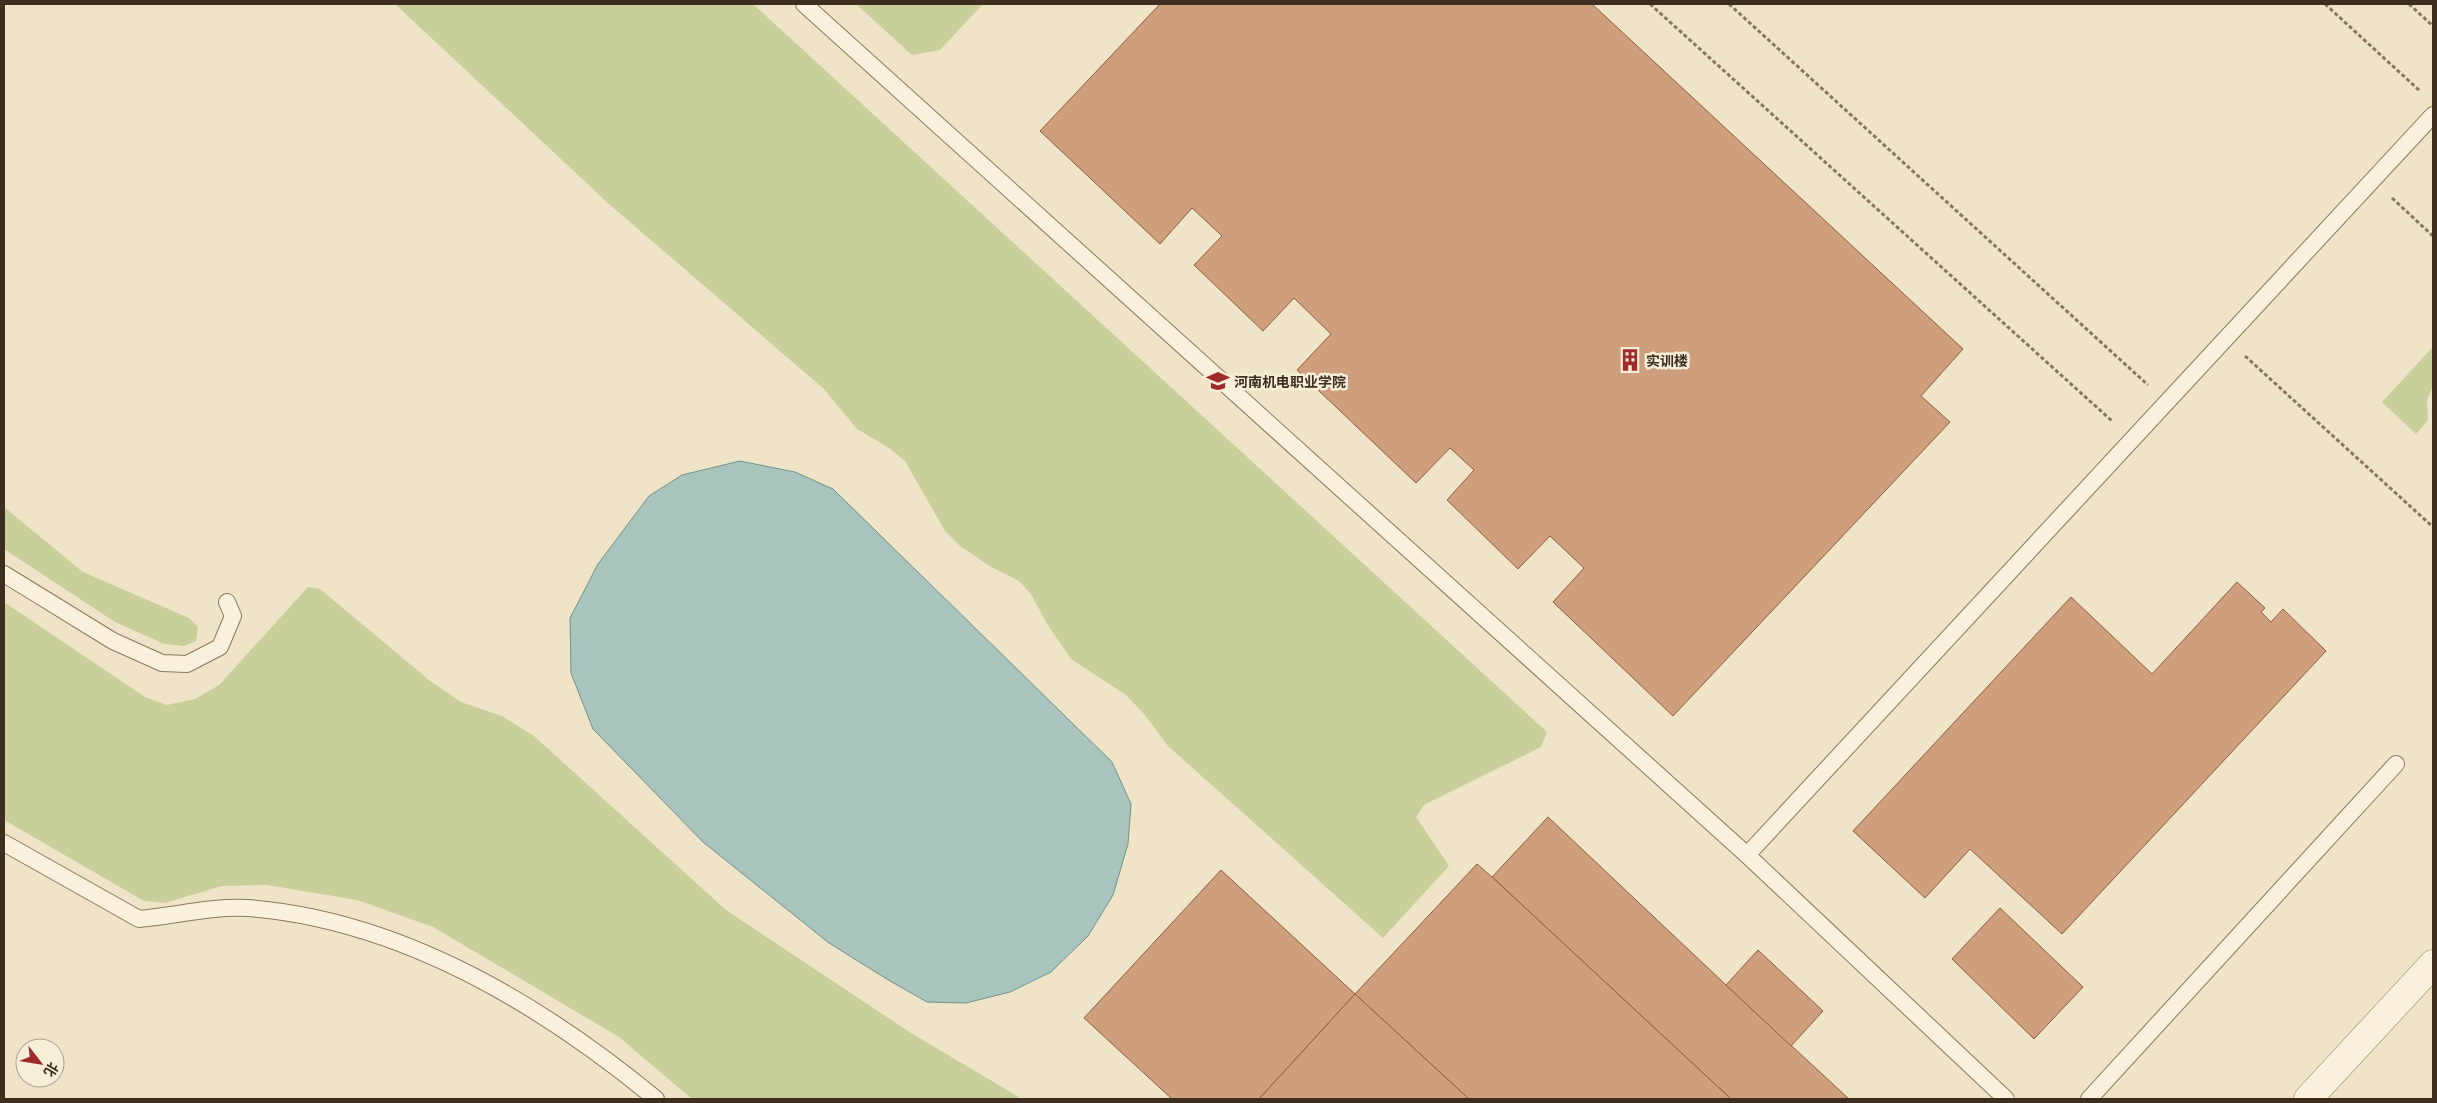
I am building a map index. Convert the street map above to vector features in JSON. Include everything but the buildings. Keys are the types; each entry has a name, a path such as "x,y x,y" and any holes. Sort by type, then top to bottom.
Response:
{"street":[{"path":"2308,1099 2433,964"}],"lane":[{"path":"804,4 1747,855 2006,1099"},
{"path":"1747,855 2433,115"},
{"path":"4,574 113,641 162,663 188,664 220,647 233,616 228,602"},
{"path":"2089,1099 2396,764"},
{"path":"4,842 139,919 164,917 202,909 248,908 295,915 357,929 437,959 529,1008 610,1061 656,1099"}],"path":[{"path":"1650,4 2133,439"},
{"path":"1730,4 2167,402"},
{"path":"2324,4 2426,96"},
{"path":"2409,4 2433,26"},
{"path":"2373,180 2433,236"},
{"path":"2226,338 2433,527"}],"green space":[{"path":"395,4 753,4 1547,732 1541,747 1424,805 1416,817 1449,866 1383,938 1168,746 1144,714 1126,695 1071,659 1047,624 1031,594 1019,581 991,567 960,546 945,531 905,461 889,448 857,429 824,389 609,204"},
{"path":"856,4 983,4 940,50 912,55"},
{"path":"2433,347 2433,386 2427,400 2428,420 2416,434 2382,402"},
{"path":"4,507 83,572 189,618 198,627 196,641 184,646 164,644 115,622 4,549"},
{"path":"308,587 320,589 429,680 461,702 502,716 534,736 726,910 911,1033 1022,1099 692,1099 619,1037 433,927 357,900 267,885 222,886 165,903 144,901 4,820 4,602 145,697 167,705 195,699 219,685"}],"water":[{"path":"740,461 795,472 833,489 1112,762 1131,804 1128,844 1113,895 1088,936 1051,972 1010,992 966,1003 927,1002 829,943 703,842 593,729 571,673 570,618 598,564 649,496 682,475"}],"place":[{"name":"实训楼","path":"1630,360"},
{"name":"河南机电职业学院","path":"1218,381"}]}
